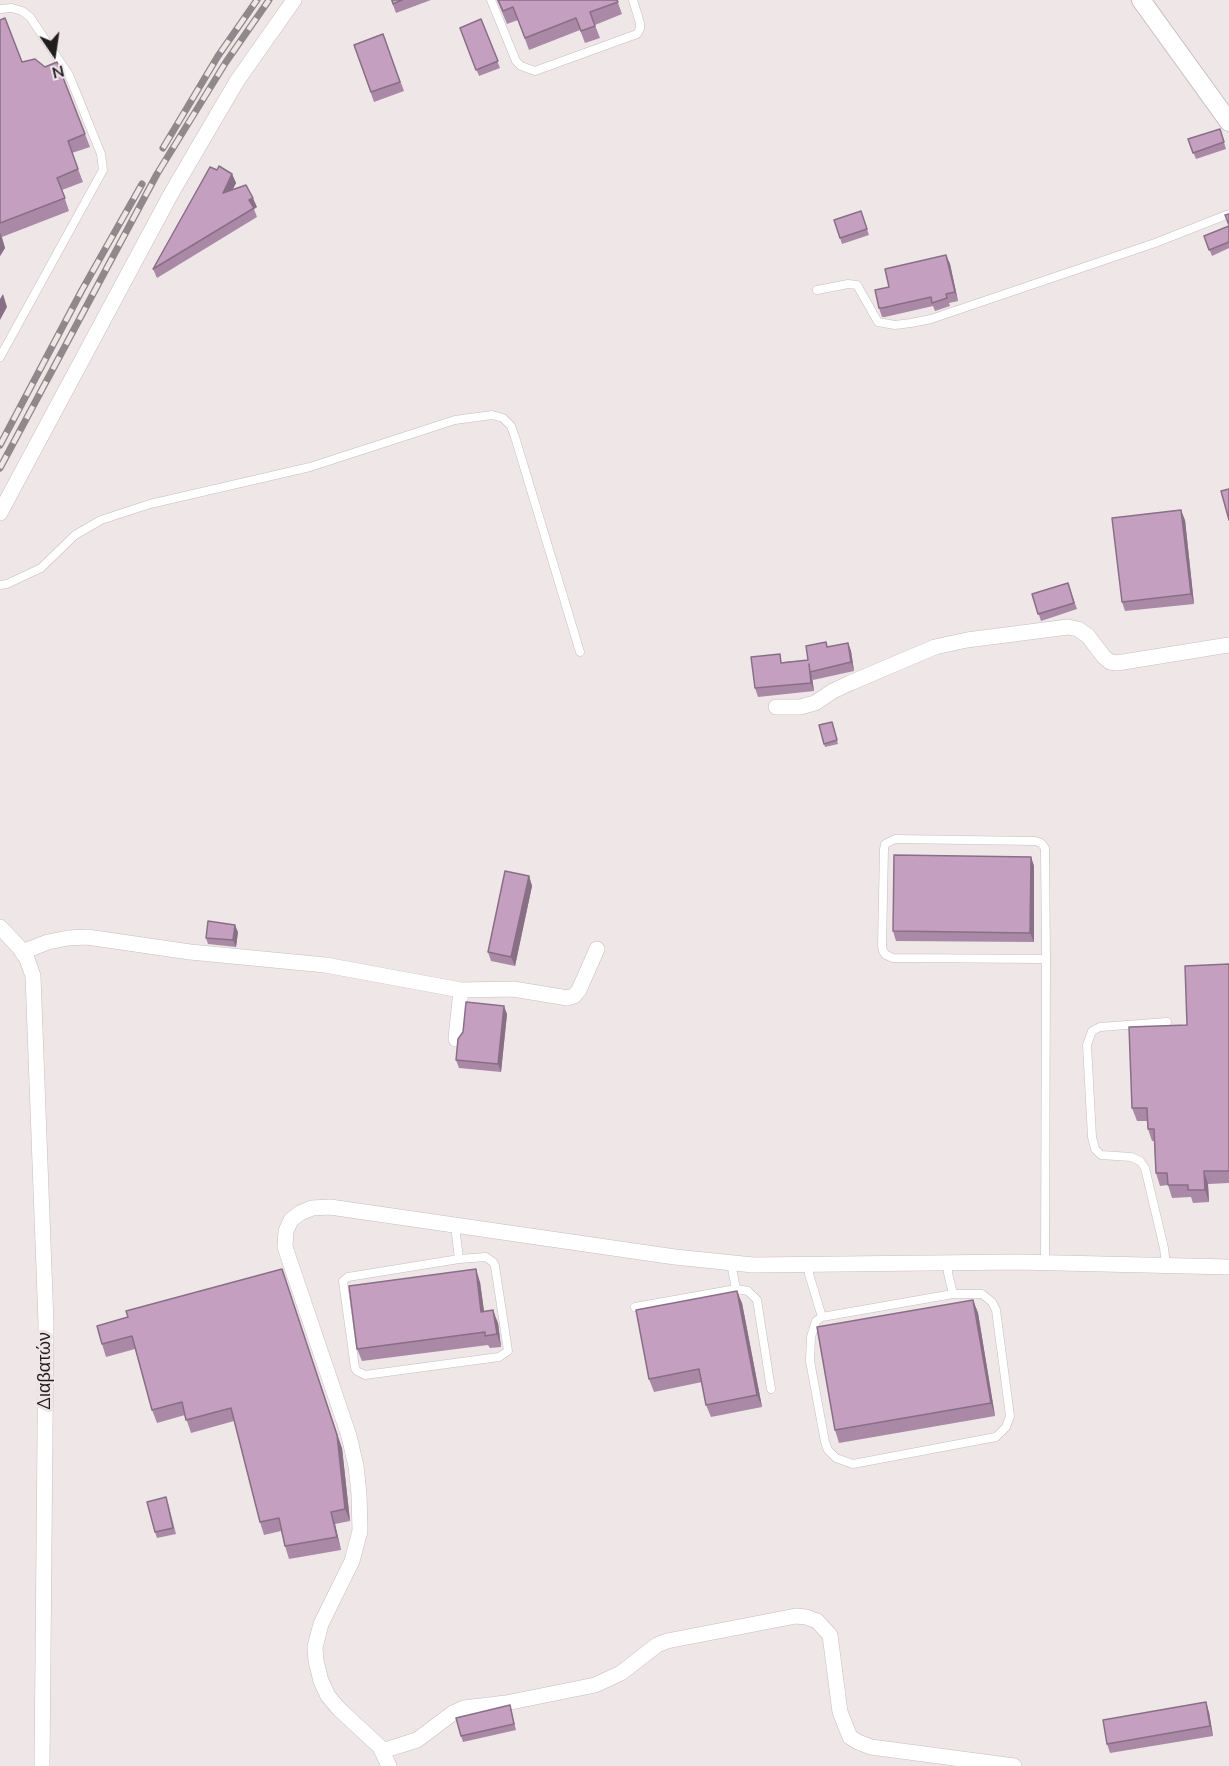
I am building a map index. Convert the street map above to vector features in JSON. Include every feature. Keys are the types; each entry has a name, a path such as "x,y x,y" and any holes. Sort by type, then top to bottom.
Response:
{"street":[{"path":"0,513 172,192 237,81 294,0"},
{"path":"1141,0 1229,122"},
{"path":"776,707 800,707 815,703 850,683 936,647 967,640 1068,627 1078,629 1088,636 1104,657 1110,662 1117,663 1229,645"},
{"path":"0,927 22,952 48,942 87,937 190,952 325,965 461,990 513,989 556,997 574,996 579,990 597,949"},
{"name":"Διαβατών","path":"22,952 33,976 42,1168 46,1323 42,1766"},
{"path":"456,1039 461,990"},
{"path":"389,1766 382,1751 328,1696 316,1661 315,1647 321,1624 352,1561 360,1530 359,1494 356,1466 349,1436 285,1247 286,1231 291,1220 300,1213 312,1208 330,1207 675,1257 753,1265 1045,1262 1229,1267"},
{"path":"382,1751 417,1740 453,1713 464,1708 506,1703 595,1685 621,1673 657,1645 667,1641 796,1616 817,1622 830,1635 840,1712 850,1737 870,1747 1014,1766"}],"lane":[{"path":"491,0 516,61 529,70 535,71 637,34 640,23 633,0"},
{"path":"0,9 12,8 30,17 69,75 101,154 103,170 0,357"},
{"path":"817,290 848,284 857,285 878,322 895,325 912,323 931,319 1155,243 1229,214"},
{"path":"0,585 41,568 75,535 102,520 150,504 310,467 455,420 492,415 503,418 511,426 580,652"},
{"path":"1045,1262 1046,959 1046,857 1045,848 1041,843 1035,841 895,839 885,844 882,946 886,955 893,958 1046,959"},
{"path":"1166,1265 1145,1168 1140,1161 1131,1157 1101,1155 1095,1149 1092,1137 1087,1045 1092,1031 1100,1027 1167,1022"},
{"path":"457,1225 459,1259"},
{"path":"486,1257 493,1262 508,1346 506,1354 499,1357 370,1375 357,1371 343,1281 348,1277 459,1259 486,1257"},
{"path":"948,1262 953,1294"},
{"path":"731,1263 736,1289"},
{"path":"809,1264 809,1274 822,1317"},
{"path":"635,1307 736,1289 748,1291 757,1300 771,1389"},
{"path":"953,1294 982,1294 992,1302 996,1310 1010,1416 1006,1427 996,1437 853,1464 836,1458 825,1442 810,1361 813,1327 822,1317 953,1294"}],"building":[{"path":"498,0 617,0 618,2 590,12 595,26 581,31 576,18 525,38 513,7 503,11"},
{"path":"5,18 22,62 35,59 45,67 57,62 85,134 68,141 78,169 57,178 65,198 0,223 0,20"},
{"path":"481,19 498,61 476,70 460,28"},
{"path":"383,34 400,82 371,92 354,45"},
{"path":"1220,129 1224,142 1193,153 1188,139"},
{"path":"219,166 232,174 223,193 246,185 253,198 249,200 254,208 153,269 210,167 217,170"},
{"path":"861,211 867,229 840,238 834,220"},
{"path":"1229,226 1229,242 1209,250 1204,236"},
{"path":"946,255 955,292 946,294 947,298 932,303 931,297 879,308 875,290 889,287 885,269"},
{"path":"1229,489 1229,520 1221,491"},
{"path":"1181,510 1191,594 1122,602 1112,518"},
{"path":"1068,583 1074,603 1038,614 1032,594"},
{"path":"826,642 827,647 848,643 851,662 810,672 809,664 811,683 755,688 751,657 780,654 781,663 808,660 806,646"},
{"path":"832,722 837,740 824,744 819,725"},
{"path":"894,855 1031,857 1030,933 893,931"},
{"path":"505,871 529,876 511,957 488,952"},
{"path":"208,921 235,925 233,940 206,938"},
{"path":"1229,964 1229,1171 1204,1171 1205,1190 1188,1190 1188,1185 1168,1185 1167,1173 1156,1173 1154,1129 1148,1129 1147,1108 1132,1108 1129,1027 1187,1025 1185,966"},
{"path":"466,1002 504,1006 498,1064 456,1060 458,1039 463,1032"},
{"path":"282,1269 337,1435 345,1509 331,1512 337,1537 285,1546 279,1518 260,1522 231,1408 186,1420 182,1402 152,1410 132,1336 102,1344 97,1326 128,1317 126,1311"},
{"path":"476,1269 481,1312 493,1310 497,1334 485,1336 485,1332 357,1349 349,1286"},
{"path":"737,1291 757,1395 706,1405 699,1369 649,1379 636,1310"},
{"path":"973,1300 991,1403 835,1430 817,1327"},
{"path":"166,1497 173,1528 155,1532 147,1502"},
{"path":"1206,1702 1210,1726 1107,1744 1103,1720"},
{"path":"510,1705 514,1724 461,1736 456,1718"}],"railway":[{"path":"163,148 218,56 257,0"},
{"path":"0,468 157,174 226,62 269,0"},
{"path":"0,445 82,290 142,184"}]}
